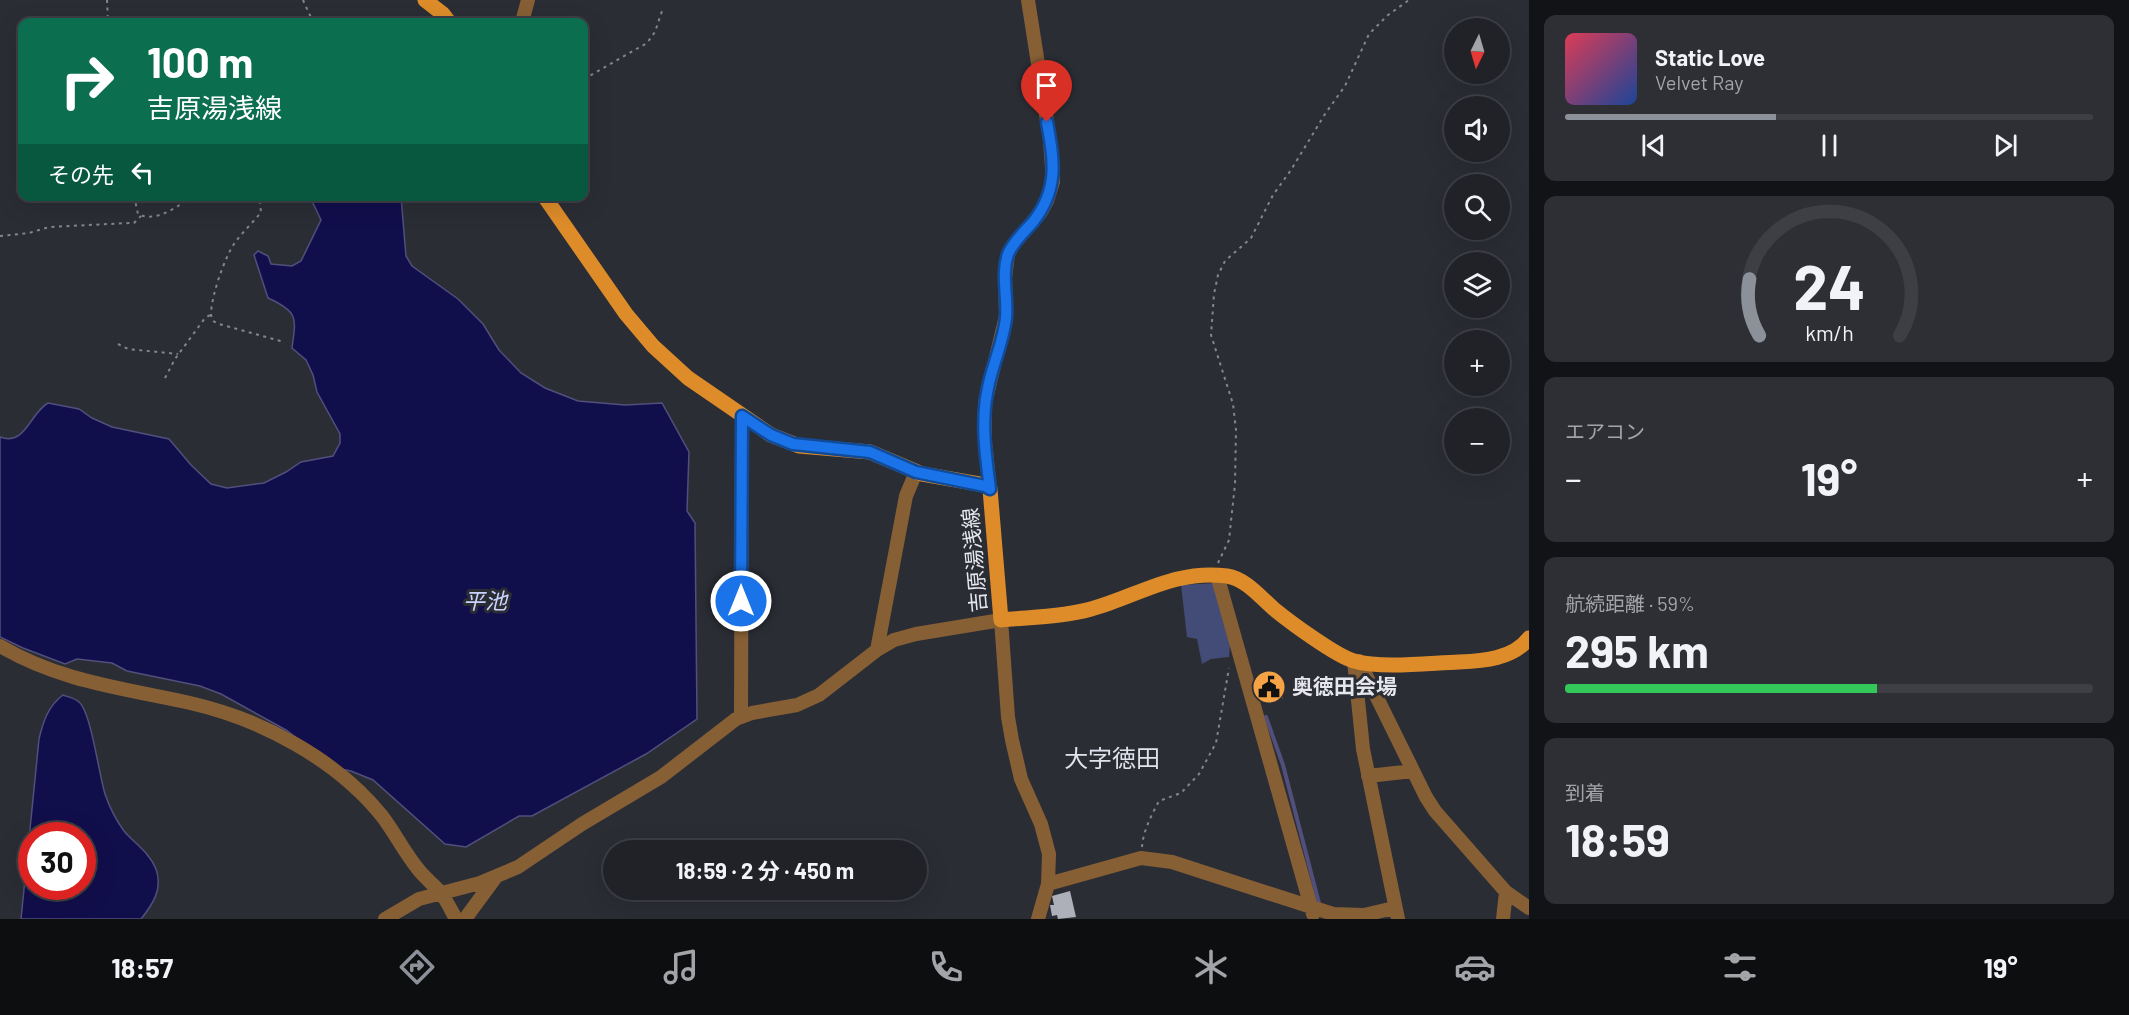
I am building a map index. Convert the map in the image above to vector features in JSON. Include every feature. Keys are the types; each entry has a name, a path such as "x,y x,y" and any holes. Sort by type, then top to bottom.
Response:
{"main road":[{"path":"425,0 446,18"},
{"name":"吉原湯浅線","path":"547,201 626,314 654,346 688,378 771,435 799,446 870,452 916,472 985,486 990,489 1001,620 1083,611 1100,607 1173,579 1214,575 1241,580 1275,610 1325,645 1356,661 1393,665 1476,661 1504,656 1523,646 1529,638"}],"street":[{"path":"523,18 528,0"},
{"path":"990,489 985,442 986,403 1006,316 1005,278 1008,254 1041,212 1053,182 1050,140 1028,0"},
{"path":"741,717 742,416"},
{"path":"877,650 906,496 916,472"},
{"path":"1214,575 1313,914"},
{"path":"385,919 419,899 471,886 518,867 582,824 661,777 727,725 741,717 797,705 819,695 877,650 894,640 1001,620 1008,717 1012,740 1021,779 1041,824 1048,854 1047,884 1038,919"},
{"path":"0,646 24,660 53,672 88,683 209,708 248,721 284,739 327,766 360,793 382,816 418,869 441,892 456,919"},
{"path":"1047,884 1141,858 1172,862 1313,914 1353,916 1396,914 1363,749 1356,661"},
{"path":"1356,661 1435,812 1506,892 1529,908"},
{"path":"1368,776 1413,771"},
{"path":"465,919 495,878"},
{"path":"1503,919 1506,892"}],"path":[{"path":"107,0 108,18"},
{"path":"303,0 311,18"},
{"path":"1214,575 1229,540 1235,484 1236,430 1233,404 1210,335 1218,275 1225,261 1251,238 1273,195 1345,86 1369,34 1388,15 1409,0"},
{"path":"588,77 647,43 662,11"},
{"path":"135,201 136,210 141,216 148,218 183,201"},
{"path":"261,202 261,212 238,238 229,253 220,277 211,315 213,321 219,324 284,342"},
{"path":"0,236 28,233 50,227 134,223 141,216"},
{"path":"165,378 178,354 205,318 211,315"},
{"path":"118,344 132,350 178,354"},
{"path":"1141,858 1142,840 1159,801 1181,794 1199,774 1216,743 1230,666"}],"shaded area":[{"path":"1215,583 1231,633 1229,657 1211,659 1202,664 1197,639 1187,637 1181,585"}],"water":[{"name":"平池","path":"313,201 401,201 406,256 412,266 458,299 483,324 499,350 521,373 545,388 578,401 625,405 662,403 689,452 687,511 695,523 697,719 646,754 532,816 519,816 466,847 445,844 373,780 336,768 286,730 221,694 200,686 127,671 112,663 77,659 65,664 0,637 0,437 9,439 16,437 27,428 36,414 48,403 79,409 112,427 169,439 211,484 227,488 264,483 301,462 333,456 340,443 340,434 317,392 306,360 292,348 293,317 285,308 268,298 254,255 258,251 268,256 271,264 292,266 301,261 321,220"},
{"path":"63,695 76,700 83,708 91,730 105,794 111,808 124,831 146,853 156,869 158,883 156,896 141,919 21,919 23,900 96,900 96,822 31,822 39,739 42,726 53,704"}],"building":[{"name":"奥徳田会場","path":"1276,674 1283,698 1268,702 1266,694 1261,696 1257,679"},
{"path":"1070,891 1076,917 1058,919 1057,915 1052,916 1050,905 1054,905 1052,896"}],"waterway":[{"path":"1266,717 1283,765 1320,907"}],"place":[{"name":"奥徳田会場","path":"1269,687"}],"district":[{"name":"大字徳田","path":"1112,759"}],"route":[{"path":"741,601 742,416 779,440 799,446 870,452 916,472 985,486 990,489 984,419 987,390 996,363 1006,316 1006,266 1008,254 1013,246 1041,212 1053,182 1047,122"}]}
